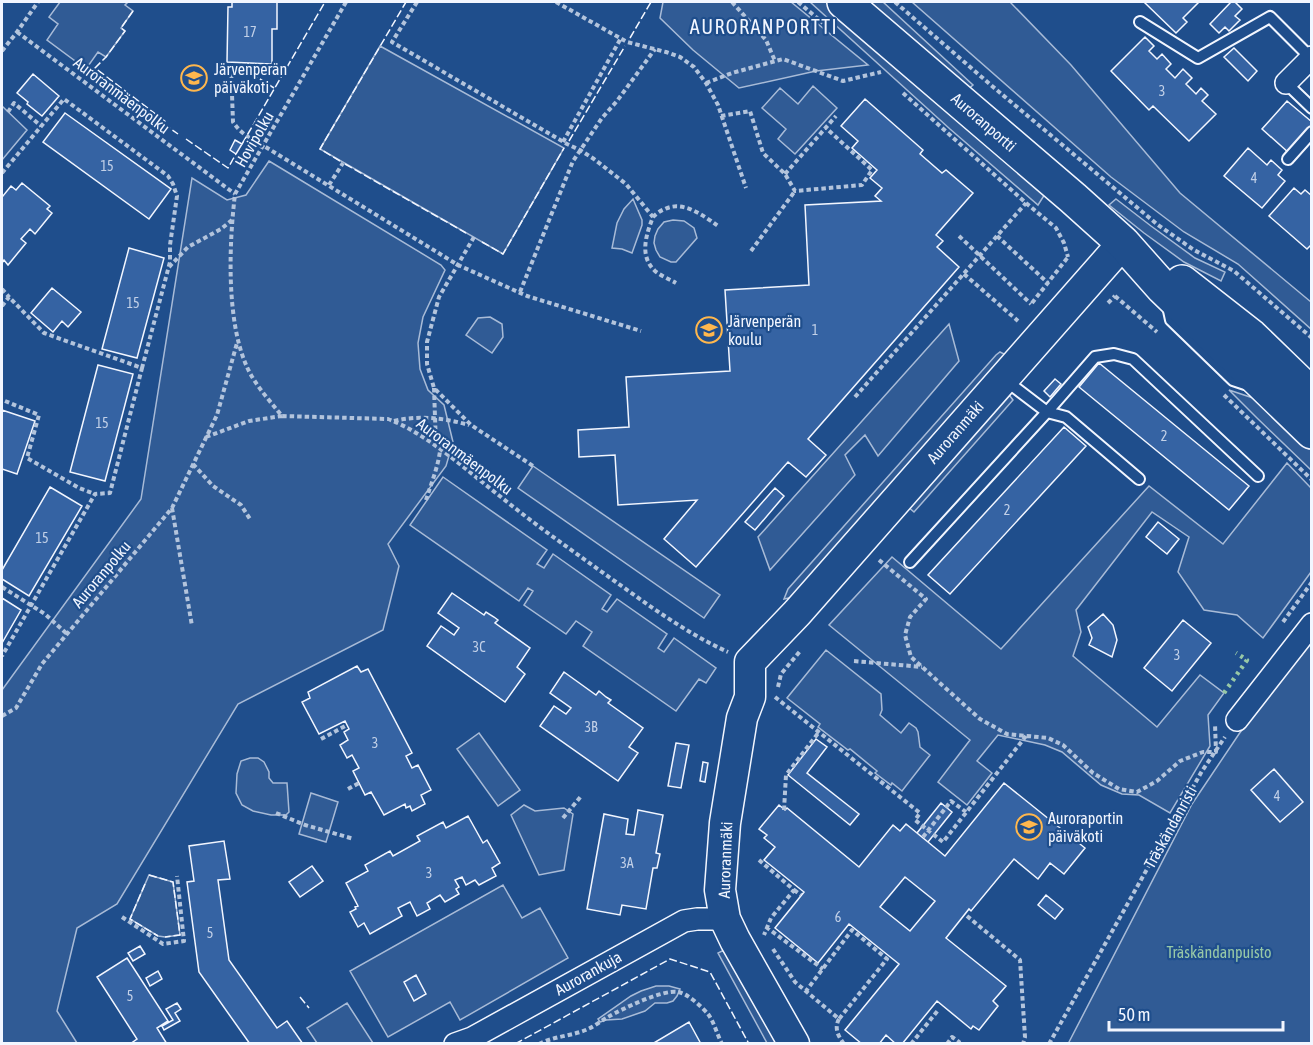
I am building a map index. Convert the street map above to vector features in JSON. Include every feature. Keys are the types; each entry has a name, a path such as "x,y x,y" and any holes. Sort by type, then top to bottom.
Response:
{"main road":[{"name":"Auroranportti","path":"834,12 1073,198 1123,243 1163,288 1311,432"},
{"name":"Auroranportti","path":"1123,243 1186,285 1251,336 1311,395"},
{"name":"Auroranmäki","path":"794,1044 735,940 725,919 720,890 725,823 742,718 763,697 750,662 1123,243"}],"street":[{"path":"1286,83 1311,57"},
{"path":"1236,720 1311,624"},
{"name":"Aurorankuja","path":"455,1044 472,1038 684,921 725,919"}],"lane":[{"path":"1140,22 1198,58 1270,17 1311,57"},
{"path":"1286,83 1311,108"},
{"path":"1288,159 1311,132"},
{"path":"910,562 1095,357 1114,354 1132,359 1258,476"},
{"path":"1003,378 1047,412 1066,417 1139,479"}],"path":[{"path":"2,51 38,2"},
{"name":"Hovipolku","path":"235,194 346,2"},
{"path":"417,2 392,42 580,150 626,184 653,217"},
{"path":"556,2 627,42 680,57 694,68 706,83 718,105 746,188"},
{"path":"732,2 766,40 775,61"},
{"path":"798,2 834,12"},
{"path":"895,2 1158,225 1194,250 1234,271 1311,338"},
{"name":"Auroranmäenpolku","path":"17,32 235,194"},
{"path":"563,142 621,38"},
{"path":"520,292 573,161 602,118 655,49"},
{"path":"706,83 732,73 783,59 843,81 881,72 873,65"},
{"path":"231,66 233,122 246,137 329,185 458,265 520,292 641,331"},
{"path":"898,88 1056,228 1068,256 1163,338"},
{"path":"2,172 64,99 168,176 177,196 168,267 110,493 95,494 79,488 27,458 39,415 5,401"},
{"path":"8,112 14,104 41,126"},
{"path":"722,116 750,111 763,153 785,174 795,191"},
{"path":"785,174 836,116"},
{"path":"751,252 795,191 862,185 872,170 826,128"},
{"path":"329,185 343,163"},
{"path":"206,437 249,421 282,416 248,370 237,343 231,251 235,194"},
{"path":"855,397 1026,203"},
{"path":"676,283 656,272 645,255 647,233 653,217 665,208 675,206 688,208 718,226"},
{"path":"168,267 189,247 221,230 232,219"},
{"path":"959,236 1031,304"},
{"path":"997,236 1048,283"},
{"path":"426,500 439,462 434,388 427,364 427,342 439,297 474,237"},
{"path":"964,274 1018,321"},
{"path":"2,289 44,333 142,368"},
{"path":"2,306 9,297"},
{"name":"Auroranpolku","path":"2,716 16,708 42,664 172,508 217,415 237,343"},
{"path":"434,388 471,425 534,466"},
{"path":"1218,390 1311,480"},
{"name":"Auroranmäenpolku","path":"282,416 388,419 402,424 438,448 536,525 653,608 712,645 737,656"},
{"path":"393,421 411,417 435,418 471,425"},
{"path":"193,464 213,486 241,506 250,519"},
{"path":"2,656 95,494"},
{"path":"172,508 192,626"},
{"path":"879,560 926,599 910,617 905,635 911,657 980,719 1007,734 1048,738 1063,746 1093,772 1119,789 1137,792 1157,781 1180,761 1203,752 1216,752"},
{"path":"2,586 45,614 67,634"},
{"path":"854,661 922,667"},
{"path":"763,697 806,722 920,813 915,820 943,842 1026,736"},
{"path":"806,722 810,716"},
{"name":"Träskändanristi","path":"1049,1044 1202,771 1236,720"},
{"path":"321,738 347,725"},
{"path":"784,810 786,775 819,732"},
{"path":"348,789 359,783"},
{"path":"563,818 582,795"},
{"path":"923,837 951,801 966,812"},
{"path":"276,813 304,825 354,839"},
{"path":"759,860 801,896"},
{"path":"122,917 163,944 184,941 177,876"},
{"path":"794,890 771,918 763,934 795,982 839,1019"},
{"path":"968,916 1020,960 1025,1037 1023,1044"},
{"path":"766,927 823,969"},
{"path":"806,991 852,930 888,959 839,1019 837,1033 844,1044"},
{"path":"539,1044 589,1029 609,1016 654,996 679,992 692,999 707,1014 722,1044"},
{"path":"911,1044 939,1009"},
{"path":"947,1044 952,1037 959,1042 958,1044"}],"shaded area":[{"path":"60,2 128,2 125,5 133,11 121,28 125,31 106,57 98,52 86,69 47,40 58,24 49,17"},
{"path":"663,2 791,2 868,65 816,71 739,88 693,50 660,18"},
{"path":"810,2 827,2 1045,194 1038,205 950,129"},
{"path":"864,2 883,2 973,85 966,91"},
{"path":"912,2 1010,2 1071,65 1180,193 1311,302 1311,329 1238,264 1184,232 1111,177"},
{"path":"380,46 564,148 503,254 320,149"},
{"path":"813,86 837,108 795,154 778,139 786,129 762,108 780,88 798,104"},
{"path":"2,106 27,130 2,160"},
{"path":"269,161 441,265 445,270 423,317 418,343 420,369 428,390 444,405 453,442 446,466 388,544 399,566 383,630 238,704 117,904 77,928 57,1011 77,1043 2,1043 2,690 141,499 192,178 227,200 246,195"},
{"path":"633,199 642,225 632,253 612,248 617,223 624,209"},
{"path":"1116,199 1195,258 1225,272 1221,281 1184,262 1144,233 1109,205"},
{"path":"684,221 694,228 697,238 676,262 660,257 654,243 658,229 664,222"},
{"path":"490,317 502,324 503,337 492,353 466,335 478,318"},
{"path":"949,324 959,361 878,456 865,435 845,455 855,475 770,570 758,537"},
{"path":"1000,352 1004,354 1003,359 794,597 784,599 788,589"},
{"path":"1229,390 1268,403 1311,448 1311,470 1257,418"},
{"path":"1005,396 1010,396 1013,400 914,512 907,506"},
{"path":"1287,463 1311,488 1311,572 1263,638 1237,615 1204,610 1178,572 1189,537 1152,512 1076,610 1081,632 1073,656 1157,727 1200,675 1224,693 1208,715 1210,746 1170,813 1139,795 1122,794 1101,785 1062,752 1045,745 998,735 977,761 992,773 967,805 938,782 970,740 829,625 892,557 1001,649 1149,486 1223,544"},
{"path":"533,466 720,595 704,618 518,488"},
{"path":"443,477 547,550 537,564 544,568 553,554 611,595 602,609 607,612 617,599 667,634 658,648 664,652 674,638 716,668 706,683 699,679 676,711 583,646 592,632 576,621 566,634 524,605 533,591 528,588 519,601 410,525"},
{"name":"Träskändanpuisto","path":"1311,636 1311,1043 1068,1044 1192,804 1239,734"},
{"path":"826,650 881,694 880,715 901,733 909,723 916,728 920,747 930,755 902,791 875,773 877,771 850,749 848,750 818,727 820,724 787,698"},
{"path":"479,733 520,790 498,806 457,749"},
{"path":"258,758 264,762 273,783 287,783 289,812 286,815 271,815 253,811 242,805 236,793 237,774 241,761"},
{"path":"311,793 338,802 326,842 299,834"},
{"path":"524,805 535,811 564,808 573,814 564,870 539,875 511,815"},
{"path":"149,875 173,882 180,935 158,936 130,919"},
{"path":"503,885 522,918 540,908 568,958 460,1020 450,1002 388,1037 350,971"},
{"path":"724,950 777,1043 767,1043 718,953"},
{"path":"656,986 680,989 673,1001 655,1003 645,1011 622,1019 600,1022 598,1019 631,996"},
{"path":"347,1003 373,1043 317,1043 307,1028"}],"building":[{"path":"232,2 277,2 277,29 272,29 272,64 227,62 228,7 232,7"},
{"path":"1144,2 1199,2 1183,18 1187,22 1176,33"},
{"path":"1231,2 1235,2 1242,9 1235,16 1240,20 1229,31 1225,27 1219,33 1210,24"},
{"path":"1145,37 1154,46 1149,51 1157,59 1162,54 1171,64 1166,69 1175,78 1183,69 1192,78 1186,84 1196,94 1201,88 1208,95 1202,101 1216,114 1189,141 1153,106 1149,110 1111,71"},
{"path":"1234,48 1257,71 1248,81 1224,57"},
{"path":"33,74 59,96 42,116 17,93"},
{"path":"865,99 923,150 920,154 942,173 946,170 973,193 936,235 943,241 937,247 959,267 808,439 826,455 806,477 788,462 696,567 664,539 697,500 618,505 615,455 579,457 578,430 629,427 626,377 730,371 725,290 809,285 805,205 881,201 875,196 882,188 870,178 877,170 852,148 858,141 841,126"},
{"path":"1287,101 1312,122 1312,128 1289,153 1262,129"},
{"path":"65,113 171,189 149,219 43,142"},
{"path":"235,140 242,144 236,154 230,150"},
{"path":"1248,148 1267,165 1271,160 1282,170 1278,175 1285,181 1262,208 1224,176"},
{"path":"22,183 50,206 47,209 52,213 35,234 30,229 21,239 26,243 8,265 4,260 2,263 2,195 11,186 16,190"},
{"path":"1294,188 1301,194 1305,190 1312,196 1312,244 1307,249 1269,216"},
{"path":"129,248 164,258 137,358 102,349"},
{"path":"52,288 81,312 68,327 62,321 53,332 31,313"},
{"path":"1099,363 1249,486 1229,510 1079,387"},
{"path":"98,365 133,374 105,481 70,472"},
{"path":"1055,379 1061,384 1050,397 1044,391"},
{"path":"2,410 35,421 17,474 2,469"},
{"path":"1064,427 1086,446 950,594 928,575"},
{"path":"50,487 82,506 29,596 2,579 2,570"},
{"path":"775,488 784,496 755,530 745,522"},
{"path":"1158,522 1179,539 1167,554 1146,537"},
{"path":"452,593 484,615 486,612 494,617 498,620 495,623 530,648 517,667 525,674 505,702 427,646 441,626 454,635 459,628 438,613"},
{"path":"2,598 21,610 2,643"},
{"path":"1103,614 1113,625 1117,640 1112,657 1089,645 1092,638 1088,627"},
{"path":"1183,620 1211,643 1172,691 1144,668"},
{"path":"357,666 361,672 368,669 412,753 406,756 412,768 418,765 431,790 421,795 425,804 412,811 410,806 406,808 405,804 384,815 371,792 365,795 353,771 359,768 352,755 347,758 340,745 348,740 344,732 349,729 345,721 319,734 302,702 310,698 308,692"},
{"path":"564,672 596,695 599,691 611,700 608,703 643,728 629,747 638,753 618,781 540,726 554,706 566,714 571,708 550,693"},
{"path":"816,739 827,747 807,773 859,814 850,825 788,775"},
{"path":"676,743 689,745 681,788 668,786"},
{"path":"703,762 708,763 705,782 700,781"},
{"path":"1274,769 1303,802 1280,822 1251,790"},
{"path":"1004,783 1085,848 1064,874 1050,863 1038,879 1014,859 946,938 1006,986 993,1001 998,1006 979,1030 973,1026 971,1029 937,1001 902,1044 896,1044 886,1035 879,1044 862,1044 845,1030 899,964 849,924 818,963 775,928 804,892 764,860 775,847 764,838 767,835 759,829 779,805 785,810 787,808 859,867 893,825 900,831 906,824 945,856","holes":["905,877 935,901 910,931 880,907"]},
{"path":"941,803 952,812 928,842 917,833"},
{"path":"638,810 663,815 656,853 660,854 657,868 653,868 646,909 622,905 620,915 587,909 604,814 628,819 626,834 634,835"},
{"path":"468,816 483,843 487,840 500,863 492,868 496,876 479,885 475,880 466,885 462,877 455,880 459,887 456,889 459,894 445,902 440,895 427,903 430,909 417,916 410,902 398,908 402,916 370,934 364,923 358,927 350,912 358,906 346,883 368,871 365,865 390,851 393,856 420,841 417,836 443,822 446,828"},
{"path":"224,841 230,879 218,880 229,960 277,1028 287,1021 303,1044 250,1044 199,972 187,882 194,881 189,846"},
{"path":"312,866 323,881 300,897 289,882"},
{"path":"1046,895 1063,909 1055,919 1038,905"},
{"path":"140,946 145,954 133,961 128,953"},
{"path":"127,958 168,1021 157,1028 167,1044 130,1044 137,1039 97,977"},
{"path":"158,971 162,979 150,986 146,978"},
{"path":"416,975 426,994 414,1001 404,982"},
{"path":"177,1003 181,1009 175,1013 180,1021 164,1030 162,1026 173,1020 166,1009"},
{"path":"689,1022 701,1044 652,1044"}],"hedge":[{"path":"1224,693 1247,660 1236,653"}],"fence":[{"path":"242,144 325,2"},
{"path":"340,161 320,149 406,2"},
{"path":"630,38 651,2"},
{"path":"133,11 121,28 125,31 95,68 166,122 164,124 178,134"},
{"path":"569,141 625,46"},
{"path":"248,63 249,72 274,88"},
{"path":"186,139 228,168 236,154"},
{"path":"482,242 503,254 564,148"},
{"path":"345,164 466,233"},
{"path":"149,875 173,882 180,935 165,937"},
{"path":"145,884 130,919 158,936"},
{"path":"515,1044 670,959 710,972 749,1044"},
{"path":"300,997 309,1008"}],"place":[{"name":"Järvenperän päiväkoti","path":"194,78"},
{"name":"Järvenperän koulu","path":"709,330"},
{"name":"Auroraportin päiväkoti","path":"1029,827"}],"district":[{"name":"AURORANPORTTI","path":"764,27"}]}
